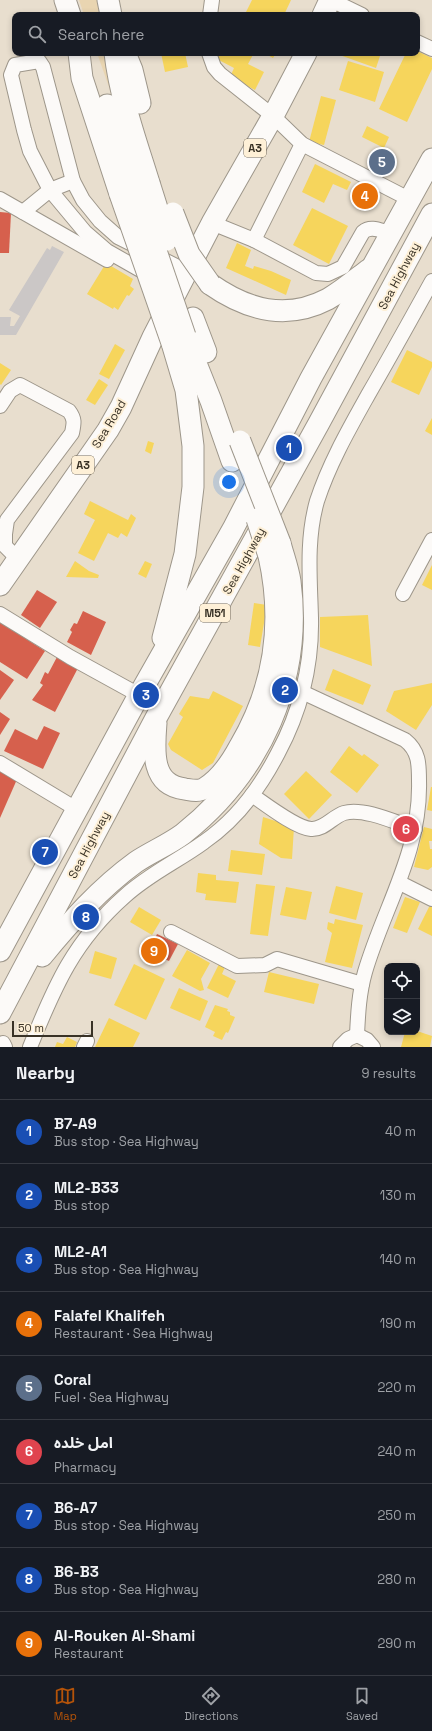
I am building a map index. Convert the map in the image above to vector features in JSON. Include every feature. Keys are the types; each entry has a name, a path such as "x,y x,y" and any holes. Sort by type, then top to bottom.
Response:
{"highway":[{"path":"65,0 69,12"},
{"path":"108,0 110,12"},
{"path":"324,12 330,0"},
{"path":"78,56 82,78 142,187 179,232 186,249 198,269 210,284 226,295 251,307 299,310 329,298 372,268"},
{"path":"11,994 63,930 98,894 136,862 182,834 227,792 254,754 272,723 289,661 292,620 290,581 275,550 260,526 232,461 212,401 176,333 142,187 98,79 86,56"},
{"path":"115,56 117,71 142,187 176,333 186,390 193,446 193,487 185,554 156,666"},
{"path":"126,56 132,70 148,132 142,187"},
{"name":"A3","path":"176,333 176,295 212,223 273,116 304,56"},
{"name":"Sea Highway","path":"0,951 78,810 139,695 233,530 311,378 432,159"},
{"name":"Sea Highway","path":"0,1014 156,718 319,423 432,214"},
{"path":"156,718 154,746 156,765 164,779 176,788 194,791 205,789 233,758 258,714 268,683 274,655 277,620 275,550 240,441 176,333"},
{"name":"Sea Road","path":"0,585 108,430 121,407 176,333"}],"street":[{"path":"210,12 212,0"},
{"path":"330,0 356,12"},
{"path":"420,43 432,49"},
{"path":"210,56 214,67 220,74 273,116 302,144 409,199"},
{"path":"176,295 107,251 85,232 50,190 30,151 24,130 11,75 15,66 39,61 43,66 74,181 83,200 100,221 118,237 188,272"},
{"path":"254,240 302,144"},
{"path":"23,212 50,190 74,181"},
{"path":"0,199 176,295"},
{"path":"212,223 254,240 316,273 328,274 343,267 367,229 372,228 390,233"},
{"path":"30,1047 62,974 90,931 136,886 206,841 226,824 252,795 281,747 297,711 302,692 310,645 309,550 311,529 317,501 340,447 432,281"},
{"path":"0,406 10,391 20,385 69,411 73,417 74,424 72,433 7,520 4,534 5,546 18,560"},
{"path":"403,594 432,540"},
{"path":"0,614 70,657 139,695"},
{"path":"302,692 379,727 411,745 418,758 419,799 415,829 400,883 380,930 362,984 357,1035"},
{"path":"0,763 78,810"},
{"path":"252,795 298,824 311,829 323,826 338,816 351,812 367,814 415,829"},
{"path":"400,883 432,899"},
{"path":"171,932 237,966 265,965 277,959 362,984"},
{"path":"340,1047 348,1039 357,1035"},
{"path":"357,1035 367,1040 373,1047"}],"shaded area":[{"path":"79,0 97,0 99,12 83,12"},
{"path":"98,56 108,56 128,141"}],"building: Homes":[{"path":"252,0 291,0 285,12 246,12"},
{"path":"420,52 432,58 432,69 407,122 379,109 405,56 420,56"},
{"path":"162,56 186,56 188,67 165,72"},
{"path":"216,56 252,56 248,64 264,72 255,90 230,77 234,68 215,58"},
{"path":"342,56 380,56 376,68"},
{"path":"348,61 384,72 375,102 339,90"},
{"path":"321,96 336,100 324,145 309,142"},
{"path":"367,126 389,137 384,148 362,137"},
{"path":"315,164 351,182 347,190 333,184 324,203 302,192"},
{"path":"312,208 348,226 329,264 293,245"},
{"path":"237,243 251,250 245,266 253,269 254,266 271,271 291,280 286,295 226,268"},
{"path":"106,263 133,279 130,286 134,289 129,296 127,295 118,310 114,307 113,309 87,294"},
{"path":"115,344 125,350 109,379 99,374"},
{"path":"407,350 432,362 432,367 419,395 391,382"},
{"path":"0,363 11,370 1,385 0,384"},
{"path":"99,379 108,385 95,405 86,400"},
{"path":"432,418 432,435 425,431"},
{"path":"148,441 154,443 151,454 145,451"},
{"path":"90,501 128,520 131,514 136,518 127,537 121,533 118,538 108,533 94,561 78,553 95,520 84,514"},
{"path":"75,561 89,571 99,575 98,578 66,577"},
{"path":"145,561 152,564 146,578 138,574"},
{"path":"432,565 432,590 422,585"},
{"path":"254,603 267,605 260,647 248,645"},
{"path":"368,615 372,666 320,647 320,617"},
{"path":"333,669 371,685 363,705 325,690"},
{"path":"432,683 432,705 416,730 386,711 394,691"},
{"path":"213,691 243,706 213,763 202,770 171,750 168,744 183,717 179,714 190,696 209,699"},
{"path":"349,746 362,756 364,754 379,765 357,793 330,772"},
{"path":"306,771 332,795 309,819 284,794"},
{"path":"432,787 432,811 427,810"},
{"path":"263,817 294,827 292,859 281,858 259,844"},
{"path":"424,827 432,829 432,841 429,841 430,849 432,849 432,867 428,870 414,867"},
{"path":"231,850 265,854 262,875 228,871"},
{"path":"198,873 216,875 216,880 239,882 236,903 205,900 206,894 196,892"},
{"path":"256,884 275,886 268,936 250,934"},
{"path":"336,886 363,893 356,920 329,913"},
{"path":"286,887 312,892 306,920 280,915"},
{"path":"405,897 420,902 407,933 393,928"},
{"path":"430,905 432,906 432,936 418,929"},
{"path":"139,907 161,920 152,935 130,922"},
{"path":"335,919 363,925 352,968 325,962 332,933 327,929 328,922 334,924"},
{"path":"187,950 210,963 201,979 204,990 200,991 172,976"},
{"path":"95,951 117,958 111,979 89,973"},
{"path":"134,964 165,979 146,1020 114,1005"},
{"path":"219,964 225,967 222,974 236,981 228,998 207,988"},
{"path":"269,972 319,984 314,1004 264,992"},
{"path":"179,988 208,1001 200,1021 170,1008"},
{"path":"215,1005 228,1009 227,1011 230,1012 230,1015 235,1017 228,1033 226,1032 222,1040 213,1036 215,1032 205,1027"},
{"path":"109,1018 140,1033 133,1047 95,1047"},
{"path":"420,1032 432,1036 430,1047 401,1047 404,1035 420,1035"},
{"path":"67,1037 77,1042 75,1047 55,1047 57,1042 63,1044"}],"building: Shops":[{"path":"0,212 11,213 9,253 0,253"},
{"path":"37,590 57,602 40,628 21,615"},
{"path":"83,611 106,622 91,655 67,642 72,632 70,630 74,623 77,624"},
{"path":"0,622 45,651 27,679 0,662"},
{"path":"57,657 78,668 55,712 32,700 43,685 40,683 45,672 48,674"},
{"path":"0,670 14,680 0,700"},
{"path":"0,712 10,719 0,735"},
{"path":"44,726 60,733 43,769 4,751 15,729 37,740"},
{"path":"0,769 18,777 0,818"},
{"path":"157,934 178,944 169,961 149,952"}],"building: Other":[{"path":"52,246 64,252 16,335 0,335 0,317 11,317 10,326 14,326 20,316 9,310 47,248 50,250"}],"place":[{"name":"Coral","path":"382,162"},
{"name":"Falafel Khalifeh","path":"365,196"},
{"name":"B7-A9","path":"289,448"},
{"name":"ML2-B33","path":"285,690"},
{"name":"ML2-A1","path":"146,695"},
{"name":"امل خلده","path":"406,829"},
{"name":"B6-A7","path":"45,852"},
{"name":"B6-B3","path":"86,917"},
{"name":"Al-Rouken Al-Shami","path":"154,951"}]}
